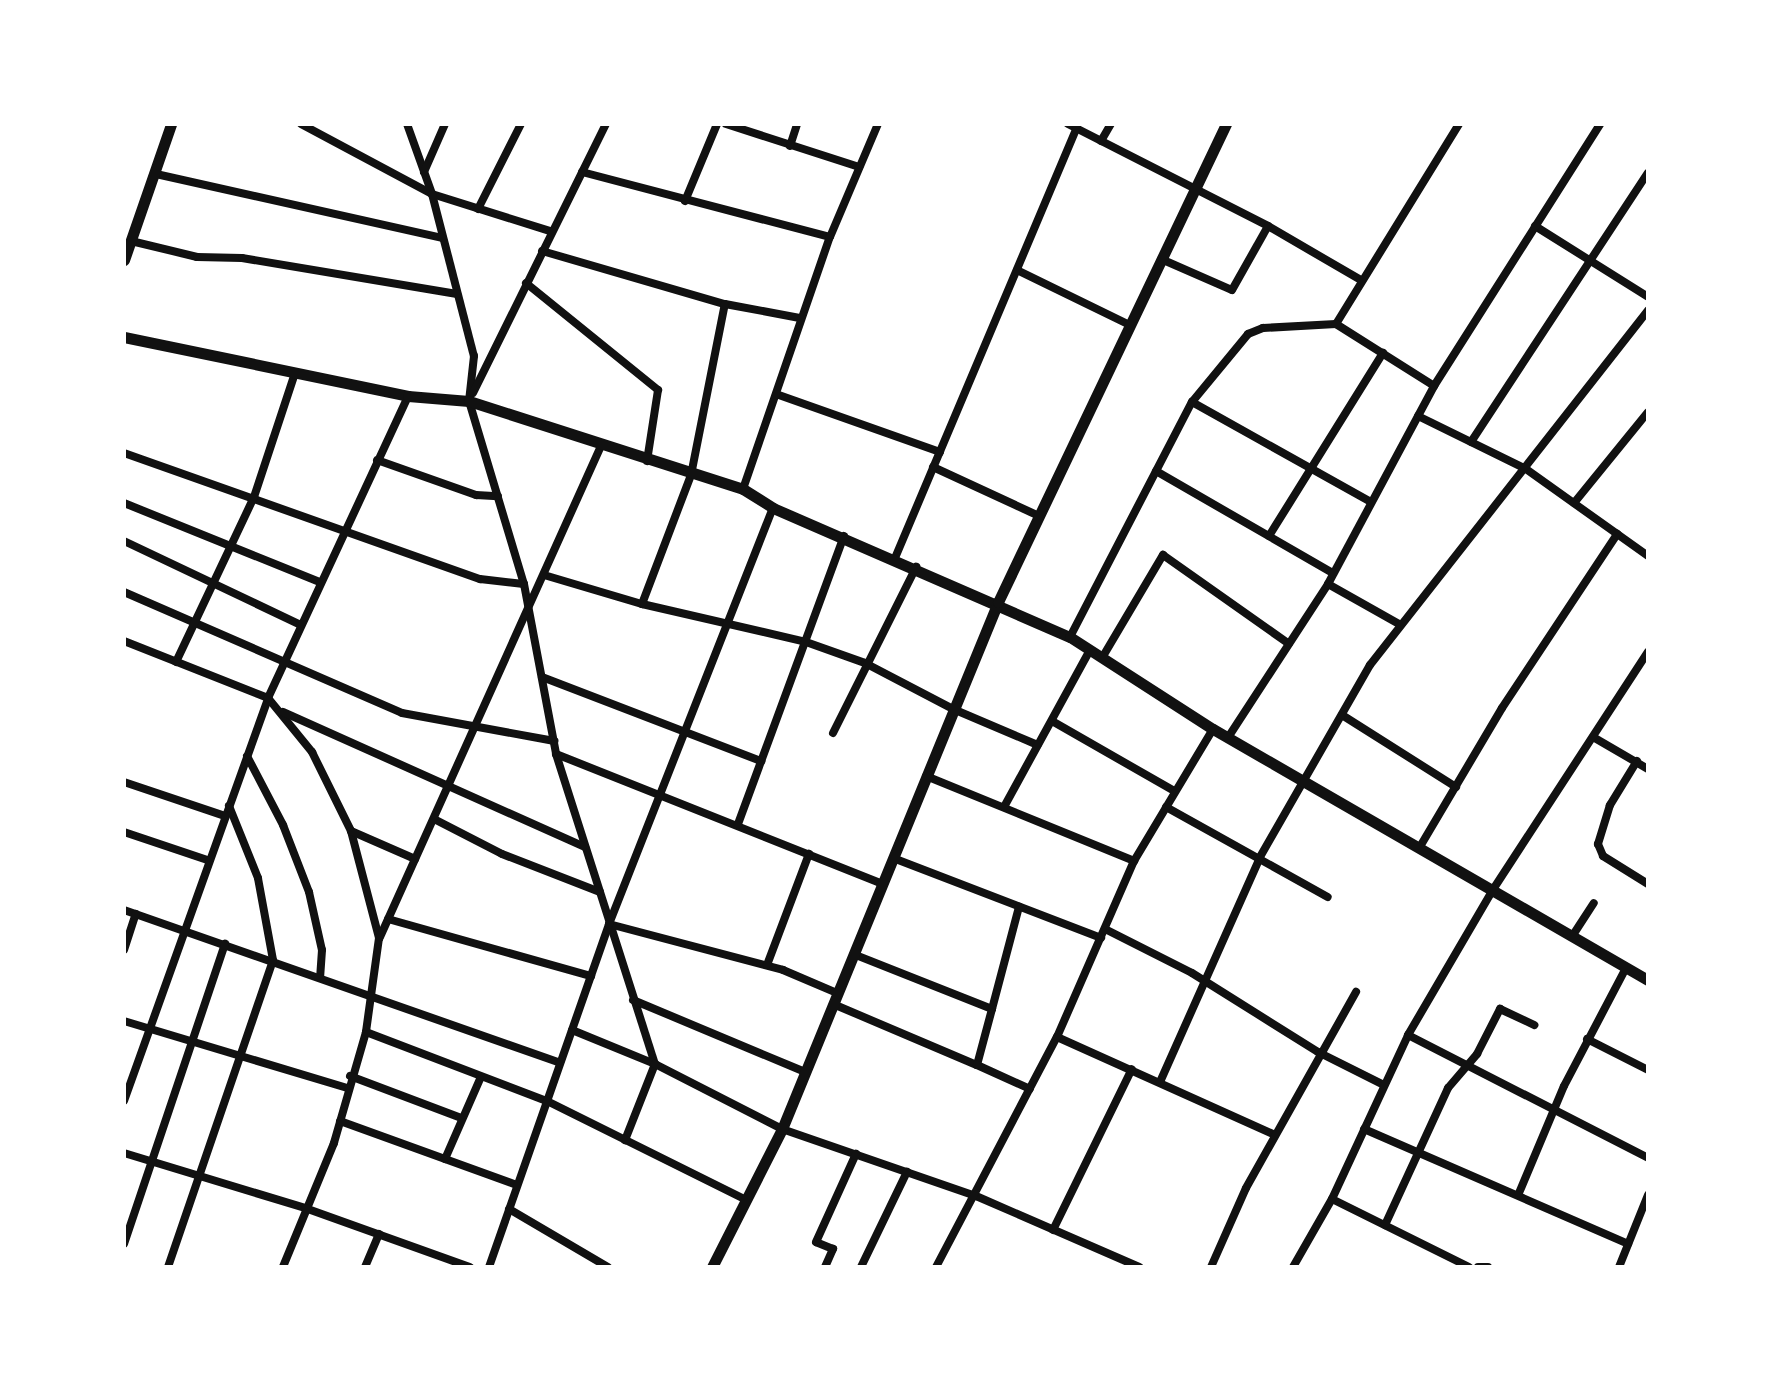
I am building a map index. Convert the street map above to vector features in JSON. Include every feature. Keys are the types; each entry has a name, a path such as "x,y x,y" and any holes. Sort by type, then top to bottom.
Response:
{"street":[{"path":"124,260 171,124"},
{"path":"301,124 432,194 550,231"},
{"path":"407,124 432,194 474,356 469,401 524,584 556,754 655,1064 625,1140"},
{"path":"424,173 445,124"},
{"path":"478,209 521,124"},
{"path":"469,401 550,231 606,124"},
{"path":"685,201 717,124"},
{"path":"726,124 859,167"},
{"path":"790,146 797,124"},
{"path":"743,489 800,318 878,124"},
{"path":"1101,141 1111,124"},
{"path":"712,1267 782,1129 998,602 1226,124"},
{"path":"1336,324 1359,279 1459,124"},
{"path":"1229,736 1328,584 1434,386 1600,124"},
{"path":"895,558 1017,270 1073,126 1268,226 1359,279"},
{"path":"582,172 830,237"},
{"path":"1471,442 1593,262 1648,173"},
{"path":"156,174 442,238"},
{"path":"1161,259 1232,290 1268,226"},
{"path":"1535,226 1648,297"},
{"path":"131,241 197,257 242,258 457,294"},
{"path":"542,251 725,304 800,318"},
{"path":"1017,270 1130,325"},
{"path":"526,283 658,390 647,462"},
{"path":"642,604 691,475 725,304"},
{"path":"1160,1082 1207,983 1260,857 1399,624 1526,469 1648,310"},
{"path":"1070,637 1192,402 1248,334 1336,324 1434,386"},
{"path":"124,337 408,396 469,401 647,462 743,489 773,508 998,602 1070,637 1213,729 1421,845 1648,980"},
{"path":"1269,536 1383,353"},
{"path":"176,662 254,497 295,373"},
{"path":"776,394 940,452"},
{"path":"124,1101 207,860 268,698 343,529 408,396"},
{"path":"1192,402 1371,502"},
{"path":"1574,503 1648,412"},
{"path":"1418,416 1526,469 1648,556"},
{"path":"283,1267 340,1121 350,1076 366,1032 379,938 601,446"},
{"path":"124,453 480,579 524,584"},
{"path":"377,460 476,495 498,496"},
{"path":"933,467 1039,516"},
{"path":"1156,471 1333,573"},
{"path":"124,503 320,582"},
{"path":"489,1267 609,924 773,508"},
{"path":"1421,845 1617,534"},
{"path":"738,824 844,536"},
{"path":"124,541 301,625"},
{"path":"1102,658 1163,555 1289,644"},
{"path":"833,733 865,663 916,567"},
{"path":"544,575 642,604 806,642 865,663 953,709 1038,745"},
{"path":"1328,584 1399,624"},
{"path":"124,592 287,660 402,713 554,741"},
{"path":"124,641 268,698 312,752 351,831 379,938"},
{"path":"1004,807 1090,650"},
{"path":"1293,1267 1332,1199 1408,1035 1494,888 1648,652"},
{"path":"542,677 761,761"},
{"path":"279,711 585,847"},
{"path":"1342,715 1456,787"},
{"path":"1052,721 1174,791"},
{"path":"936,1267 1057,1037 1134,861 1213,729"},
{"path":"1593,737 1648,769"},
{"path":"556,754 662,793 882,884"},
{"path":"247,756 283,825 309,892 322,950 320,976"},
{"path":"1637,761 1610,805 1598,844 1603,856 1648,884"},
{"path":"926,776 1134,861"},
{"path":"124,782 225,816"},
{"path":"168,1267 273,960 258,878 229,806"},
{"path":"1166,807 1328,897"},
{"path":"434,819 502,854 600,892"},
{"path":"351,831 415,859"},
{"path":"124,832 207,860"},
{"path":"767,965 809,854"},
{"path":"893,858 1019,907 1103,934 1207,983 1318,1052 1384,1085"},
{"path":"1573,935 1594,903"},
{"path":"977,1065 1019,907"},
{"path":"124,910 184,933 373,994 560,1063"},
{"path":"124,950 136,914"},
{"path":"388,919 591,976"},
{"path":"609,924 767,965 1030,1089"},
{"path":"124,1244 225,944"},
{"path":"853,954 992,1009"},
{"path":"1519,1193 1587,1039 1626,968"},
{"path":"1211,1267 1318,1052 1356,992"},
{"path":"633,1000 805,1072"},
{"path":"1385,1225 1419,1150 1464,1065 1477,1054 1500,1009 1534,1025"},
{"path":"124,1021 348,1088"},
{"path":"572,1030 655,1064 782,1129 976,1196 1139,1267"},
{"path":"366,1032 480,1079 547,1101 746,1200"},
{"path":"1408,1035 1648,1158"},
{"path":"1057,1037 1275,1135"},
{"path":"1587,1039 1648,1070"},
{"path":"1053,1230 1132,1069"},
{"path":"350,1076 461,1118"},
{"path":"445,1159 480,1079"},
{"path":"340,1121 517,1185"},
{"path":"1364,1129 1519,1193 1628,1244"},
{"path":"124,1153 305,1208 470,1267"},
{"path":"825,1267 833,1249 816,1242 856,1154"},
{"path":"861,1267 907,1172"},
{"path":"1619,1267 1648,1195"},
{"path":"1332,1199 1469,1267"},
{"path":"509,1209 608,1267"},
{"path":"365,1267 379,1234"},
{"path":"431,1267 436,1255"},
{"path":"1478,1267 1488,1267"}]}
